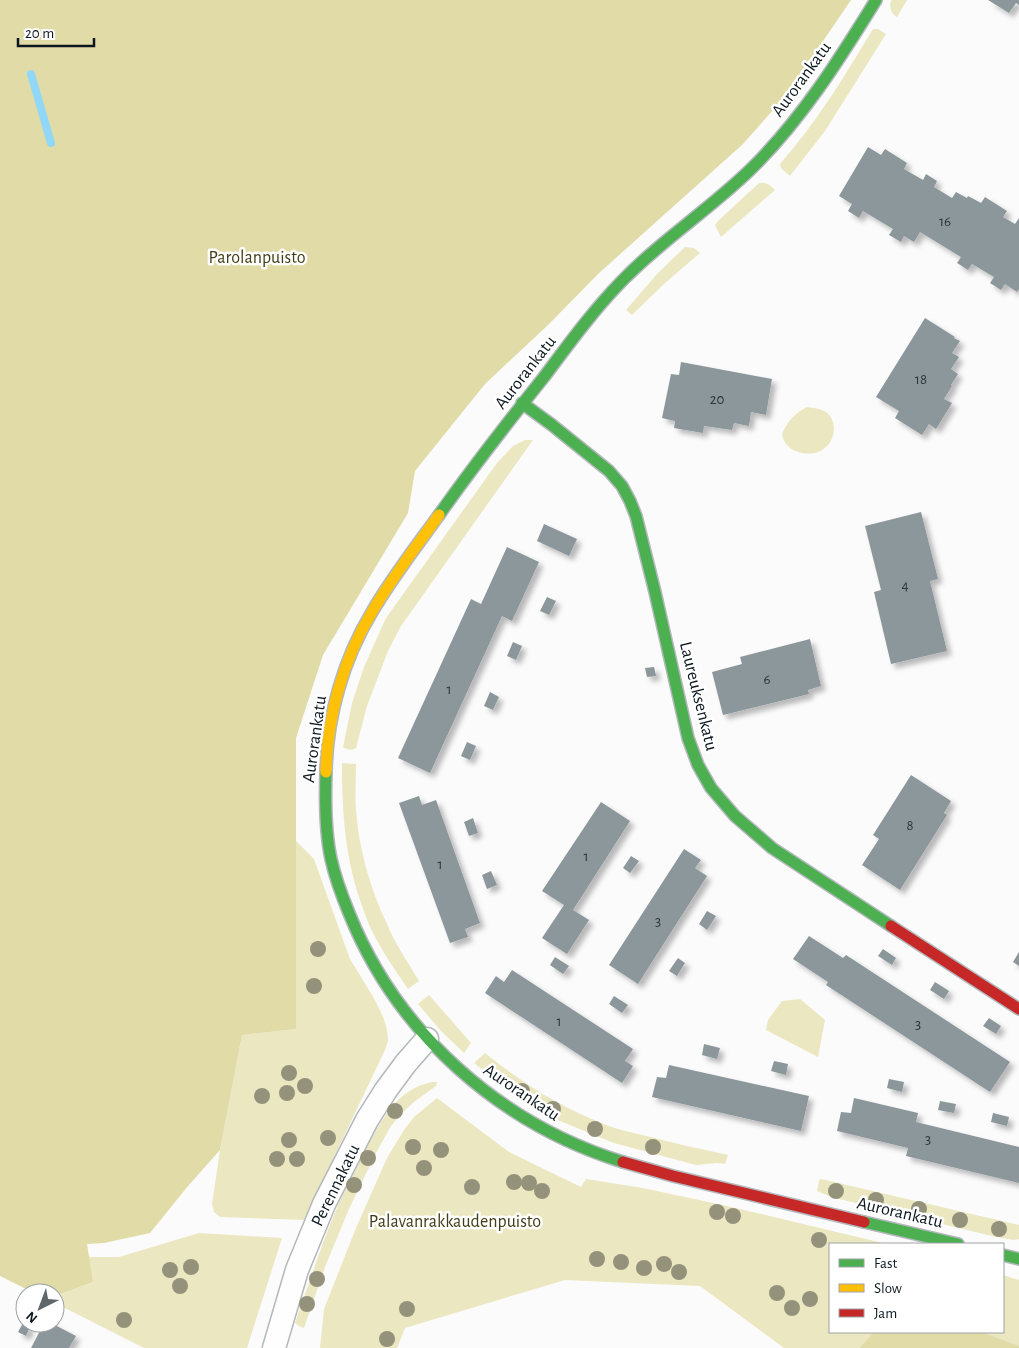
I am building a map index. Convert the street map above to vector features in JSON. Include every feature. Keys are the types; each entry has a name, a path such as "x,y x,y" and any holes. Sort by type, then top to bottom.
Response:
{"street":[{"name":"Aurorankatu","path":"876,0 812,98 760,160 728,190 647,257 598,308 522,403 458,488 374,607 345,667 334,702 329,730 324,789 330,853 349,914 366,952 397,1001 427,1039 458,1069 491,1096 548,1132 591,1152 661,1173 954,1243"},
{"name":"Laureuksenkatu","path":"522,403 552,424 609,471 622,486 630,501 636,516 662,620 693,754 704,777 722,803 749,830 772,848 1019,1009"},
{"name":"Perennakatu","path":"274,1348 297,1270 324,1204 367,1120 406,1063 427,1039"},
{"path":"1004,1255 1019,1259"}],"green space":[{"name":"Parolanpuisto","path":"0,0 851,0 787,94 743,144 598,274 549,324 485,384 415,471 408,513 323,655 296,738 296,1029 242,1035 220,1150 150,1233 104,1243 87,1244 93,1282 65,1292 65,1283 15,1284 0,1276"},
{"path":"892,0 907,0 897,17 891,9 890,4"},
{"path":"873,29 878,29 886,34 825,131 790,176 781,168 780,164 841,82"},
{"path":"759,183 768,184 775,190 721,237 715,225"},
{"path":"685,247 694,248 700,253 632,315 626,310 657,274"},
{"path":"807,407 819,409 830,415 834,429 832,439 826,447 817,452 806,454 795,451 785,443 782,434 792,418"},
{"path":"525,440 533,440 401,626 388,651 367,706 356,748 350,750 343,747 352,703 364,667 386,618 497,463 513,446"},
{"path":"342,763 356,764 357,825 366,868 375,897 390,931 419,981 408,989 372,931 356,888 348,853"},
{"path":"296,841 314,859 350,959 375,1000 384,1019 388,1041 304,1220 220,1217 214,1212 212,1204 220,1150 242,1035 296,1029"},
{"path":"429,995 471,1043 464,1053 441,1031 418,1004"},
{"path":"800,999 825,1020 818,1057 766,1030 768,1020 782,1001"},
{"path":"485,1053 544,1095 576,1112 617,1129 728,1155 725,1164 696,1165 614,1143 560,1121 524,1102 474,1063"},
{"path":"432,1082 437,1082 436,1086 400,1115 391,1126 376,1153 349,1209 325,1267 304,1328 299,1326 295,1323 332,1219 373,1137 386,1115 399,1099 409,1091"},
{"name":"Palavanrakkaudenpuisto","path":"437,1098 509,1152 581,1187 586,1179 643,1188 883,1243 829,1243 829,1333 873,1333 859,1348 784,1348 700,1286 565,1280 405,1328 397,1348 320,1348 324,1309 356,1228 387,1158 414,1117"},
{"path":"819,1180 1019,1225 1019,1239 996,1237 831,1197 817,1191"},
{"path":"199,1233 282,1238 247,1348 144,1348 65,1308 65,1292 93,1282 88,1257 119,1257"},
{"path":"1004,1275 1019,1280 1019,1346 985,1333 1004,1333"},
{"path":"873,1333 985,1333 1019,1346 1019,1348 859,1348"}],"building":[{"path":"988,0 1019,0 1019,5 1016,3 1009,13"},
{"path":"868,147 881,155 885,149 907,163 904,169 923,180 926,174 937,181 934,187 952,198 956,192 981,203 985,197 1007,211 1003,217 1015,224 1019,218 1019,289 1017,292 1005,284 1001,290 990,283 994,277 972,264 968,270 957,263 961,257 920,232 914,242 904,236 901,242 889,235 893,229 863,211 859,218 848,211 852,204 839,196"},
{"path":"925,318 960,341 952,353 959,357 951,369 958,374 944,399 952,403 936,429 929,424 922,435 895,418 899,411 876,397"},
{"path":"681,362 772,379 766,415 751,412 749,426 734,423 732,430 704,426 703,433 674,428 675,421 662,418 671,374 679,375"},
{"path":"921,512 938,579 930,581 947,651 891,664 874,592 881,590 865,526"},
{"path":"544,524 577,539 569,556 537,541"},
{"path":"507,547 539,562 512,621 502,616 430,773 398,758 471,599 481,604"},
{"path":"547,597 556,601 549,615 540,611"},
{"path":"810,639 821,686 808,690 809,694 723,715 712,672 742,664 740,657"},
{"path":"513,642 522,646 516,660 507,656"},
{"path":"654,667 656,676 647,677 645,668"},
{"path":"490,692 499,697 493,710 484,706"},
{"path":"467,742 476,746 470,760 461,756"},
{"path":"911,775 951,801 944,813 947,815 900,890 862,865 879,839 873,835"},
{"path":"419,796 422,805 436,800 480,923 465,929 468,937 450,943 399,803"},
{"path":"601,802 630,821 573,910 589,920 567,954 542,938 564,905 542,891"},
{"path":"473,818 478,833 469,836 464,822"},
{"path":"684,849 701,860 695,868 707,876 638,984 609,965"},
{"path":"631,856 639,861 630,873 623,868"},
{"path":"491,871 497,885 487,889 482,875"},
{"path":"707,911 716,916 707,930 699,924"},
{"path":"809,936 843,958 846,955 1010,1062 990,1092 826,985 828,982 793,959"},
{"path":"883,949 896,958 892,965 878,956"},
{"path":"1019,952 1019,966 1013,962"},
{"path":"555,957 569,966 563,974 550,965"},
{"path":"678,958 685,963 677,976 669,971"},
{"path":"512,970 633,1049 625,1061 633,1066 622,1083 485,993 496,976 504,982"},
{"path":"935,982 949,991 944,999 930,990"},
{"path":"614,996 628,1005 622,1013 609,1004"},
{"path":"989,1018 1001,1026 996,1034 983,1026"},
{"path":"704,1044 720,1048 717,1059 702,1055"},
{"path":"774,1061 788,1064 786,1075 771,1071"},
{"path":"669,1065 809,1096 801,1131 652,1097 657,1077 666,1078"},
{"path":"889,1079 904,1082 902,1092 887,1088"},
{"path":"854,1098 918,1113 916,1122 1019,1147 1019,1183 906,1156 908,1148 837,1131 841,1112 851,1113"},
{"path":"940,1101 956,1104 954,1113 938,1110"},
{"path":"993,1113 1009,1117 1007,1126 991,1122"},
{"path":"65,1330 76,1336 69,1348 31,1348 39,1333 65,1333"}],"waterway":[{"path":"31,74 51,143"}],"traffic: fast":[{"path":"439,515 580,329 610,294 651,253 751,169 803,110 848,45 876,0"},
{"path":"522,403 609,471 622,486 630,501 636,516 655,592 688,738 698,765 711,788 735,816 772,848 891,926"},
{"path":"326,772 328,838 337,880 349,913 370,957 395,997 424,1034 458,1068 495,1098 535,1124 578,1145 623,1162"},
{"path":"864,1222 954,1243"},
{"path":"1004,1255 1019,1259"}],"traffic: slow":[{"path":"326,772 333,710 338,689 353,650 379,600 439,515"}],"traffic: jam":[{"path":"891,926 1019,1009"},
{"path":"623,1162 673,1176 864,1222"}]}
